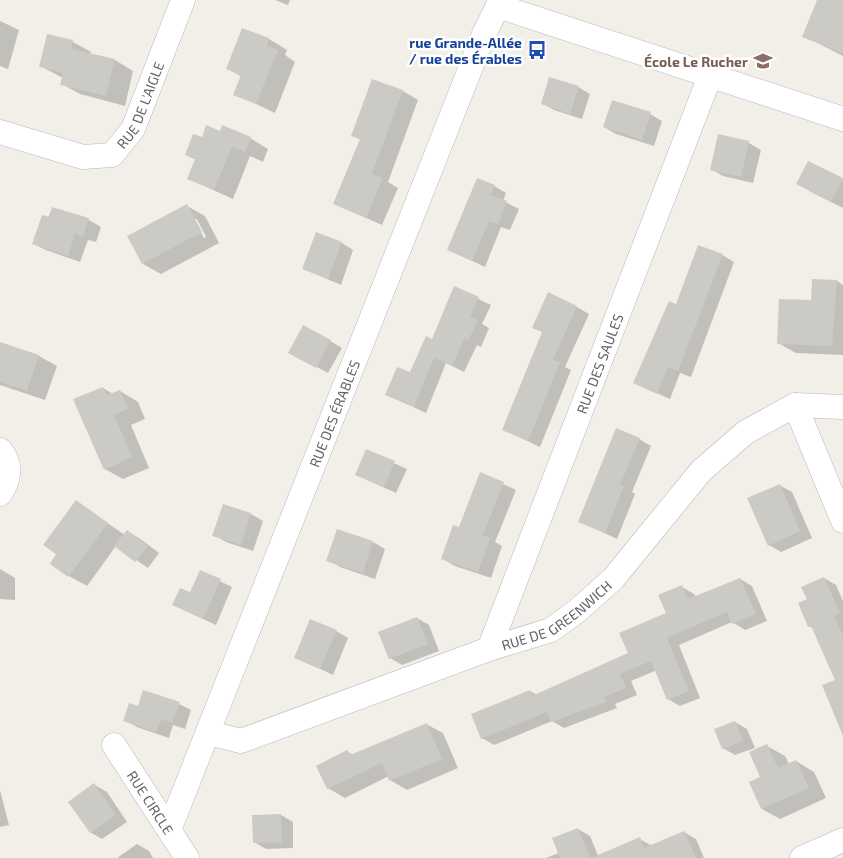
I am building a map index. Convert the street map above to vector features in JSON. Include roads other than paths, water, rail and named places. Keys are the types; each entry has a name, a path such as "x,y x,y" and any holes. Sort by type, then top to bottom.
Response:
{"street":[{"name":"RUE DE L'AIGLE","path":"0,132 83,157 112,155 133,129 183,0"},
{"path":"500,3 710,76 843,119"},
{"name":"RUE DES ÉRABLES","path":"169,830 209,733 484,34 500,3"},
{"name":"RUE DES SAULES","path":"489,649 710,76"},
{"path":"843,407 794,404 843,521"},
{"name":"RUE DE GREENWICH","path":"209,733 241,741 489,649 551,630 577,611 612,579 701,471 746,432 794,404"},
{"path":"0,450 8,464 9,475 6,486 0,494"},
{"name":"RUE CIRCLE","path":"114,745 187,858"},
{"path":"802,858 843,840"}],"place":[{"name":"rue Grande-Allée / rue des Érables","path":"537,50"},
{"name":"École Le Rucher","path":"763,61"}]}
